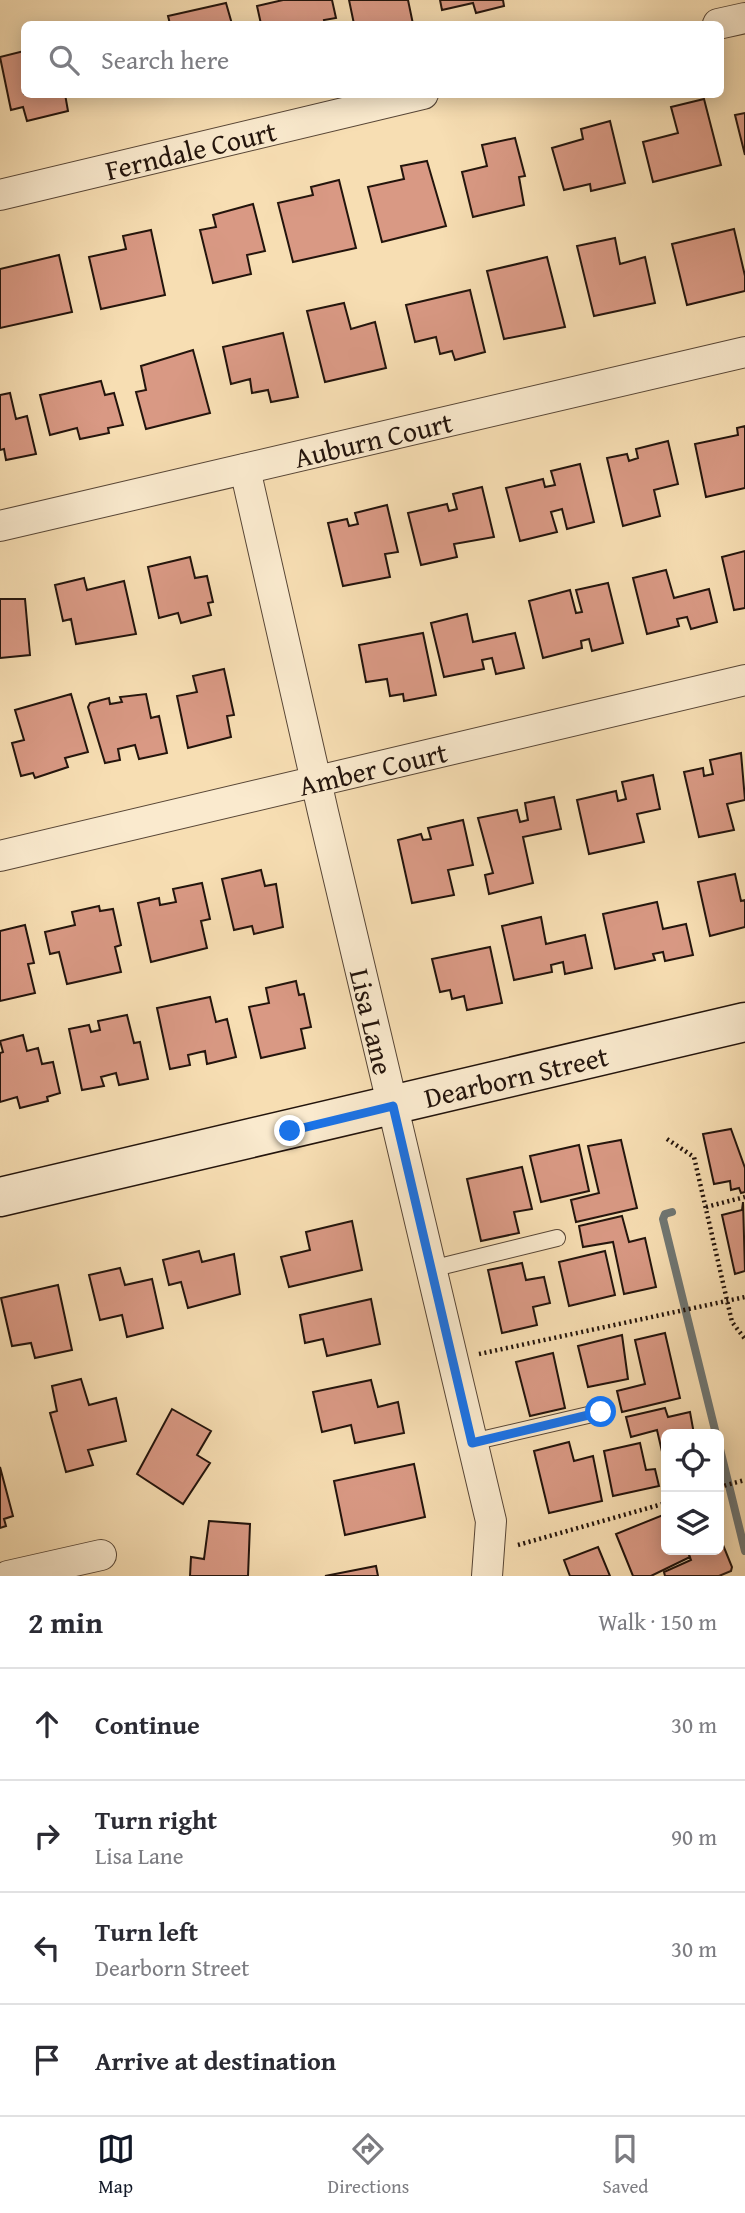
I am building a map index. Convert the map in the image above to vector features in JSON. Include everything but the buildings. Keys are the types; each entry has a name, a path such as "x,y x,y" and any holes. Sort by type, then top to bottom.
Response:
{"street":[{"path":"724,23 745,18"},
{"name":"Ferndale Court","path":"0,195 406,98"},
{"name":"Auburn Court","path":"0,526 745,352"},
{"name":"Lisa Lane","path":"245,469 491,1521 487,1576"},
{"name":"Amber Court","path":"0,856 745,680"},
{"name":"Dearborn Street","path":"0,1197 745,1022"},
{"path":"8,1576 101,1555"}],"lane":[{"path":"431,1269 557,1238"},
{"path":"472,1443 601,1412"}],"path":[{"path":"667,1139 694,1157 732,1322 745,1339"},
{"path":"706,1207 745,1197"},
{"path":"475,1355 745,1297"},
{"path":"724,1486 745,1480"},
{"path":"518,1545 661,1504"}],"waterway":[{"path":"672,1212 665,1214 663,1219 715,1429"},
{"path":"724,1465 745,1551"}],"route":[{"path":"290,1131 393,1106 472,1443 601,1412"}]}
